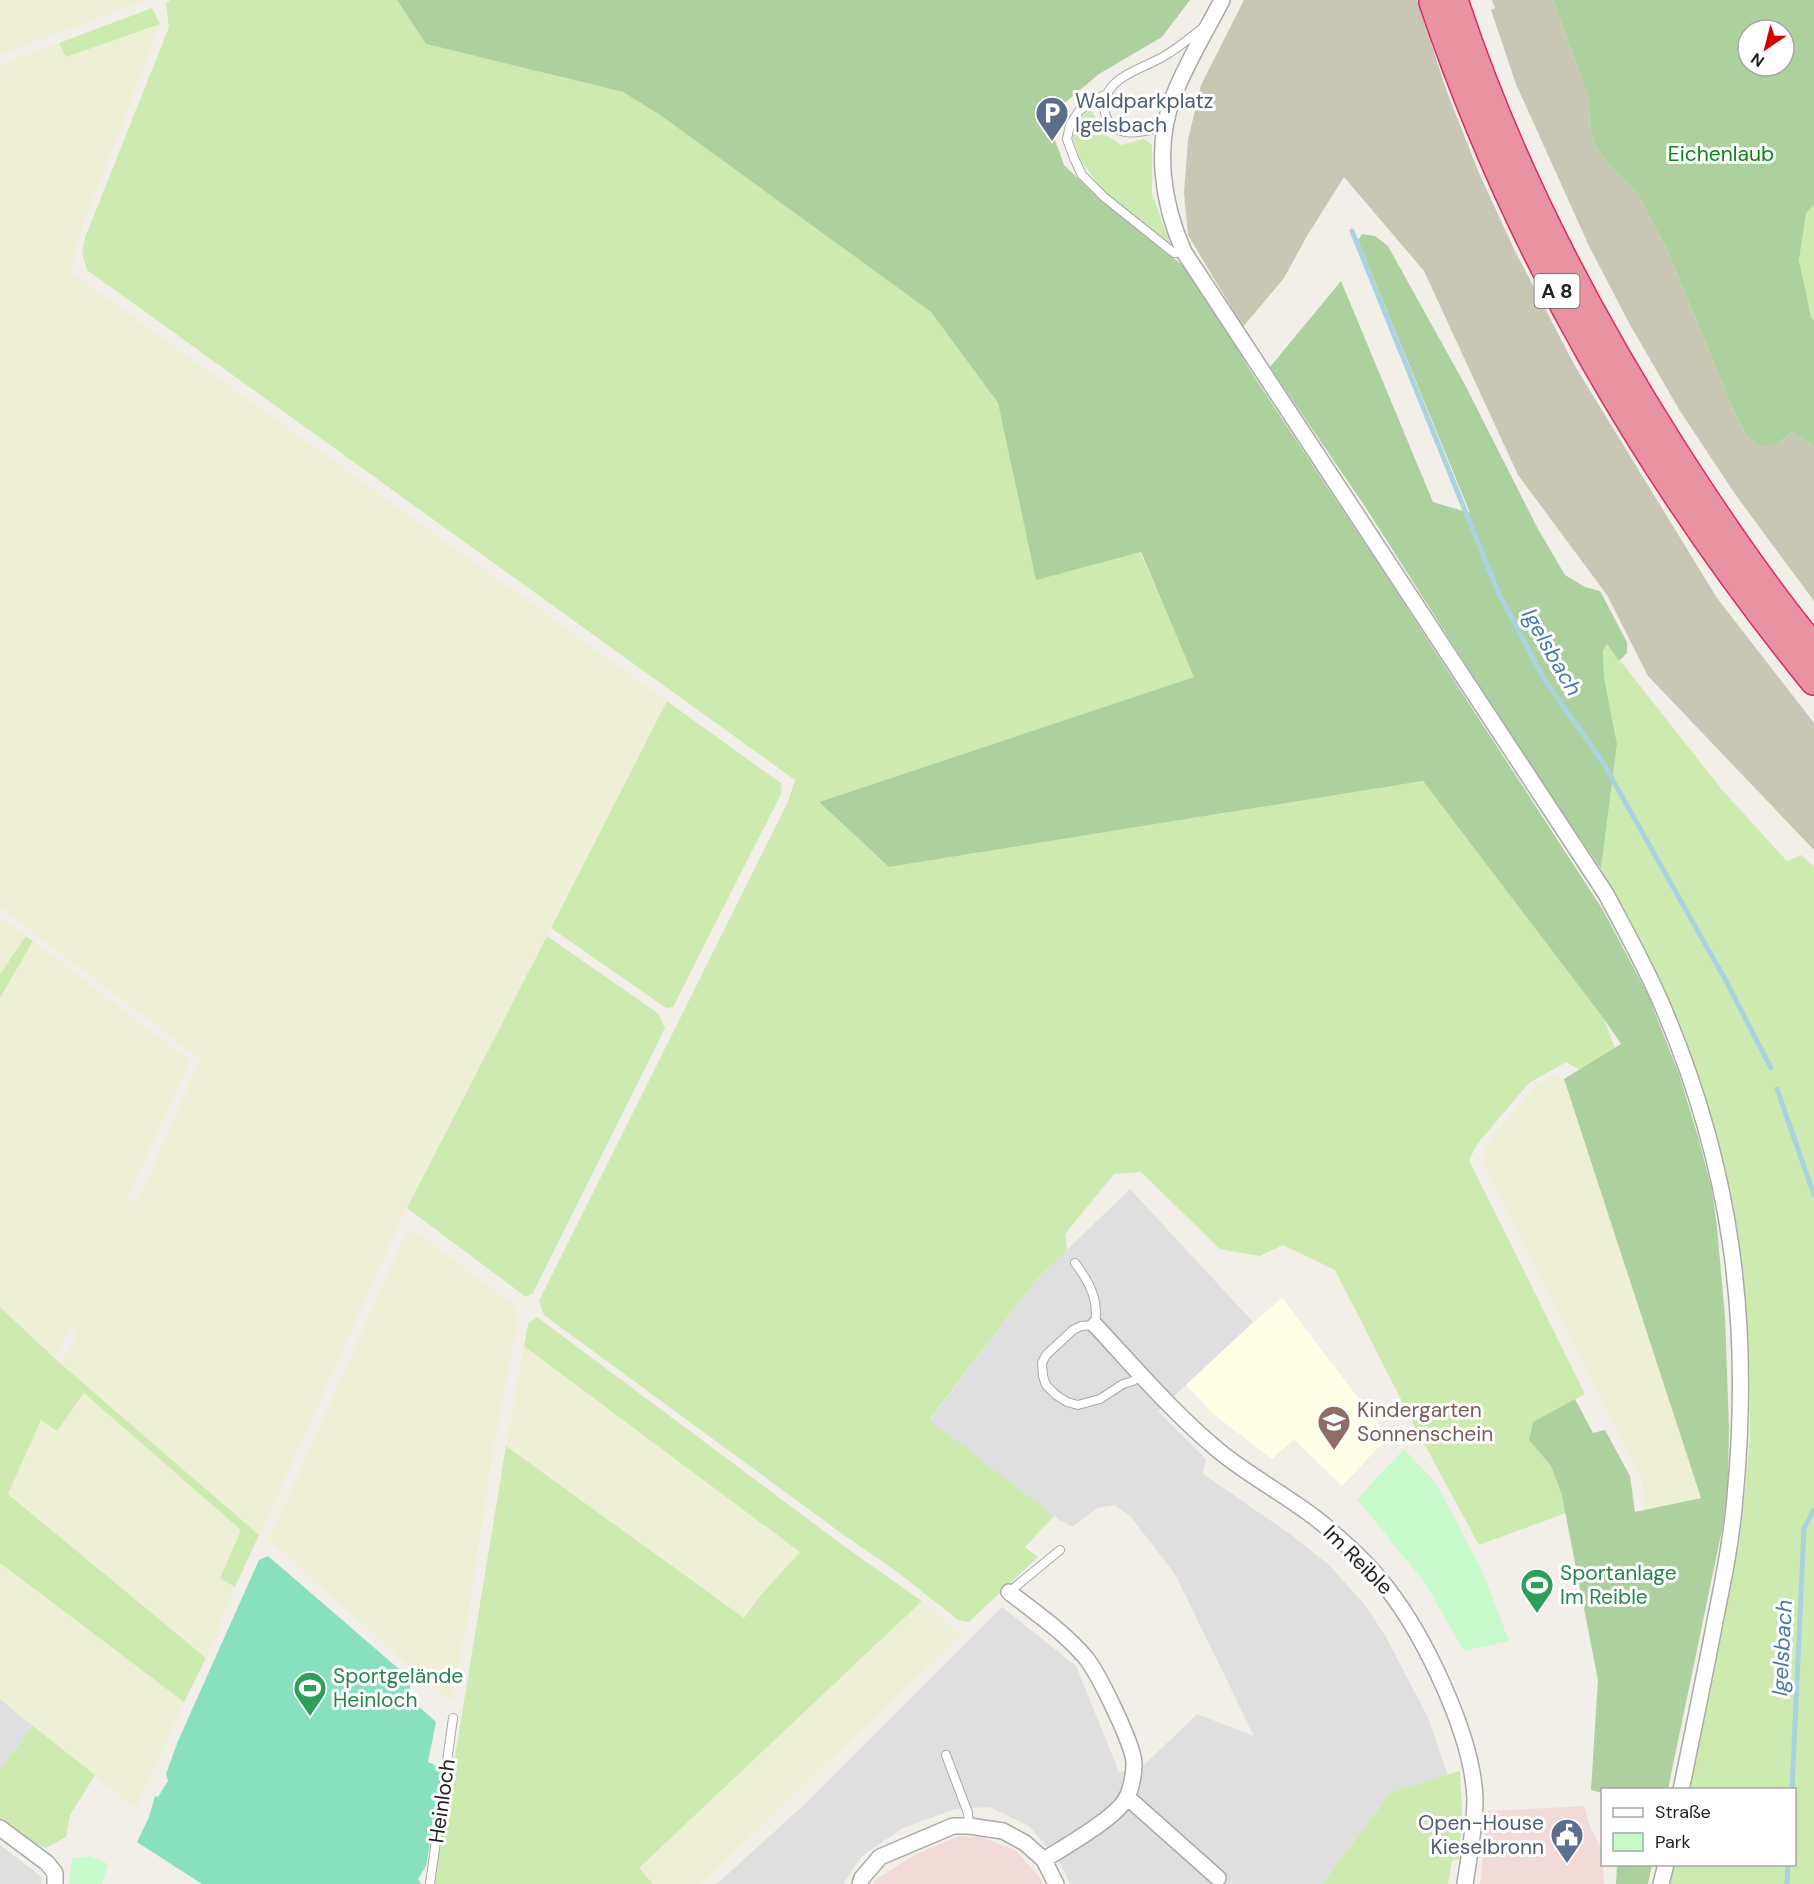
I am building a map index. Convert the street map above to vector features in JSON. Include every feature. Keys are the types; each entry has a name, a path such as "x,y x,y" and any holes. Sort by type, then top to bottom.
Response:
{"highway":[{"name":"A 8","path":"1443,1 1475,61 1525,181 1609,344 1647,408 1738,548 1814,648"},
{"name":"A 8","path":"1443,1 1456,68 1489,149 1524,225 1591,354 1629,420 1716,553 1784,645 1814,681"}],"street":[{"path":"1222,0 1173,96 1165,127 1162,164 1166,202 1176,236 1184,252 1606,894 1658,997 1698,1101 1723,1194 1732,1244 1741,1362 1741,1423 1735,1499 1725,1572 1681,1788"},
{"name":"Im Reible","path":"1095,1325 1194,1428 1220,1451 1322,1523 1385,1585 1397,1601 1427,1653 1456,1715 1471,1768 1475,1798 1473,1831 1465,1884"},
{"path":"1009,1593 1057,1629 1086,1659 1109,1699 1134,1764 1127,1797 1111,1816 1044,1860"},
{"path":"1127,1797 1218,1878"},
{"path":"860,1884 862,1878 880,1857 953,1826 1003,1831 1024,1843 1044,1860 1056,1884"},
{"path":"0,1828 47,1863 55,1873 55,1884"},
{"path":"1661,1884 1666,1866"}],"lane":[{"path":"1184,252 1174,253 1104,197 1082,175 1067,139 1070,125 1092,100 1105,95 1114,84 1164,56 1209,24"},
{"path":"1105,95 1104,109 1109,123 1119,131 1131,133 1165,127"},
{"path":"1075,1263 1087,1279 1097,1309 1095,1325 1081,1326 1073,1330 1046,1355 1042,1363 1046,1385 1067,1402 1078,1405 1100,1399 1142,1375"},
{"path":"1009,1593 1060,1550"},
{"name":"Heinloch","path":"430,1884 453,1718"},
{"path":"946,1755 968,1813 969,1826"}],"shaded area":[{"path":"0,0 147,0 0,55"},
{"path":"1244,0 1417,0 1447,92 1479,173 1515,251 1575,366 1717,598 1814,723 1814,850 1648,676 1607,595 1518,475 1424,271 1344,177 1284,278 1243,327 1188,235 1184,193 1188,140 1201,85"},
{"path":"1492,0 1553,0 1588,97 1594,144 1607,163 1638,194 1668,252 1734,412 1748,438 1757,444 1778,443 1792,432 1814,446 1814,601 1735,494 1680,411 1629,323 1589,246 1516,84 1491,10 1495,8"},
{"path":"160,24 79,237 71,272 667,701 401,1220 259,1535 61,1364 77,1334 69,1329 56,1358 0,1307 0,998 33,941 190,1061 127,1199 137,1203 200,1059 0,907 0,65 59,43 66,57"},
{"path":"0,917 26,936 0,974"},
{"path":"1552,1075 1564,1079 1702,1498 1645,1510 1642,1482 1483,1164 1487,1145 1535,1085"},
{"path":"1130,1189 1253,1322 1158,1411 1206,1459 1203,1474 1290,1534 1329,1565 1364,1604 1385,1635 1428,1718 1448,1775 1391,1792 1322,1884 1070,1884 1060,1863 1029,1826 989,1807 955,1809 903,1828 862,1856 843,1884 717,1884 809,1800 1002,1607 1076,1666 1119,1772 1142,1767 1197,1714 1254,1736 1175,1574 1131,1517 1115,1505 1097,1508 1073,1527 1061,1521 929,1421 1036,1280"},
{"path":"415,1231 513,1304 519,1316 492,1457 453,1699 446,1698 418,1674 269,1540 406,1233"},
{"path":"1282,1298 1388,1437 1342,1486 1294,1439 1272,1459 1216,1416 1186,1385"},
{"path":"524,1346 800,1552 761,1595 744,1618 506,1446"},
{"path":"84,1392 241,1530 220,1578 235,1587 206,1658 8,1493 41,1419 57,1431"},
{"path":"0,1563 184,1702 136,1809 0,1699"},
{"path":"922,1601 961,1635 700,1884 653,1884 639,1868"},
{"path":"0,1699 33,1726 0,1770"},
{"path":"1584,1806 1591,1829 1601,1848 1604,1884 1480,1884 1488,1811"},
{"path":"959,1836 984,1838 1015,1850 1038,1875 1043,1884 873,1884 875,1880 916,1854"},
{"path":"0,1845 42,1877 41,1884 0,1884"}],"green space":[{"path":"170,0 397,0 426,44 623,92 660,115 931,312 998,403 1036,579 1140,552 1195,677 819,802 889,867 1423,781 1604,1019 1615,1048 1580,1070 1566,1062 1529,1083 1478,1143 1469,1160 1585,1394 1534,1422 1529,1440 1551,1466 1566,1513 1479,1545 1415,1427 1335,1270 1283,1245 1260,1256 1220,1249 1141,1172 1114,1174 1065,1234 1067,1250 1036,1280 929,1420 1054,1516 1025,1547 1038,1557 969,1622 958,1620 896,1571 544,1315 539,1301 788,802 795,780 87,270 82,253 85,238 169,27 166,4"},
{"path":"397,0 1190,0 1162,37 1099,74 1047,118 1064,165 1090,190 1193,274 1251,372 1603,910 1648,995 1679,1074 1699,1140 1712,1190 1725,1316 1729,1427 1728,1481 1723,1525 1668,1788 1601,1788 1601,1793 1591,1790 1598,1680 1562,1496 1551,1466 1529,1440 1533,1422 1575,1399 1593,1433 1605,1430 1630,1476 1635,1512 1701,1498 1564,1079 1621,1044 1604,1019 1423,781 889,867 819,802 1194,677 1141,552 1036,580 998,403 931,312 660,115 623,92 426,44"},
{"name":"Eichenlaub","path":"1553,0 1814,0 1814,205 1806,213 1799,260 1811,317 1814,320 1814,446 1792,432 1778,443 1767,446 1757,444 1748,438 1734,412 1668,252 1638,194 1607,163 1594,144 1588,97"},
{"path":"152,8 160,24 66,57 59,43"},
{"path":"1091,109 1103,133 1121,145 1144,139 1152,145 1152,194 1170,243 1168,244 1104,192 1081,161 1072,136 1076,121"},
{"path":"1814,205 1814,320 1811,317 1799,260 1806,212"},
{"path":"1362,234 1375,236 1388,246 1464,383 1538,529 1565,575 1585,587 1600,591 1627,642 1627,653 1619,661 1607,644 1603,651 1604,677 1617,744 1601,869 1524,756 1366,508 1270,367 1341,281 1433,502 1470,513 1358,240"},
{"path":"1607,644 1723,791 1787,861 1802,855 1814,867 1814,1884 1667,1884 1672,1866 1796,1866 1796,1788 1688,1788 1740,1538 1750,1437 1750,1375 1745,1304 1733,1204 1695,1066 1645,950 1601,869 1617,744 1604,677 1603,651"},
{"path":"667,701 782,784 781,794 673,1007 666,1008 551,928"},
{"path":"26,936 33,941 0,998 0,974"},
{"path":"547,936 659,1014 665,1028 533,1293 526,1297 407,1208"},
{"path":"0,1307 61,1364 259,1535 235,1587 220,1578 241,1530 84,1393 57,1431 41,1420 8,1494 206,1658 184,1702 0,1563"},
{"path":"537,1317 848,1549 922,1601 639,1868 653,1884 434,1884 506,1446 744,1618 760,1596 800,1552 524,1346 528,1324"},
{"path":"1404,1449 1436,1483 1482,1570 1509,1641 1464,1651 1425,1583 1357,1499"},
{"name":"Sportgelände Heinloch","path":"268,1556 414,1682 400,1701 410,1711 416,1704 436,1722 428,1762 443,1769 426,1866 418,1879 421,1884 202,1884 137,1842 149,1817 155,1796 158,1797 168,1781 166,1774 178,1741 259,1560"},
{"path":"33,1726 95,1775 70,1815 66,1837 46,1848 34,1844 0,1819 0,1770"},
{"path":"1460,1771 1462,1810 1459,1859 1452,1861 1448,1884 1322,1884 1391,1792"},
{"path":"91,1856 108,1864 102,1884 69,1884 72,1858"},
{"path":"1617,1866 1652,1866 1648,1884 1616,1884"}],"waterway":[{"name":"Igelsbach","path":"1352,231 1498,592 1544,679 1602,761 1726,981 1771,1068"},
{"name":"Igelsbach","path":"1777,1089 1814,1195"},
{"name":"Igelsbach","path":"1792,1788 1804,1528 1814,1510"},
{"name":"Igelsbach","path":"1787,1884 1788,1866"}],"place":[{"name":"Waldparkplatz Igelsbach","path":"1052,142"},
{"name":"Kindergarten Sonnenschein","path":"1334,1451"},
{"name":"Sportanlage Im Reible","path":"1537,1614"},
{"name":"Sportgelände Heinloch","path":"310,1717"},
{"name":"Open-House Kieselbronn","path":"1567,1864"}]}
